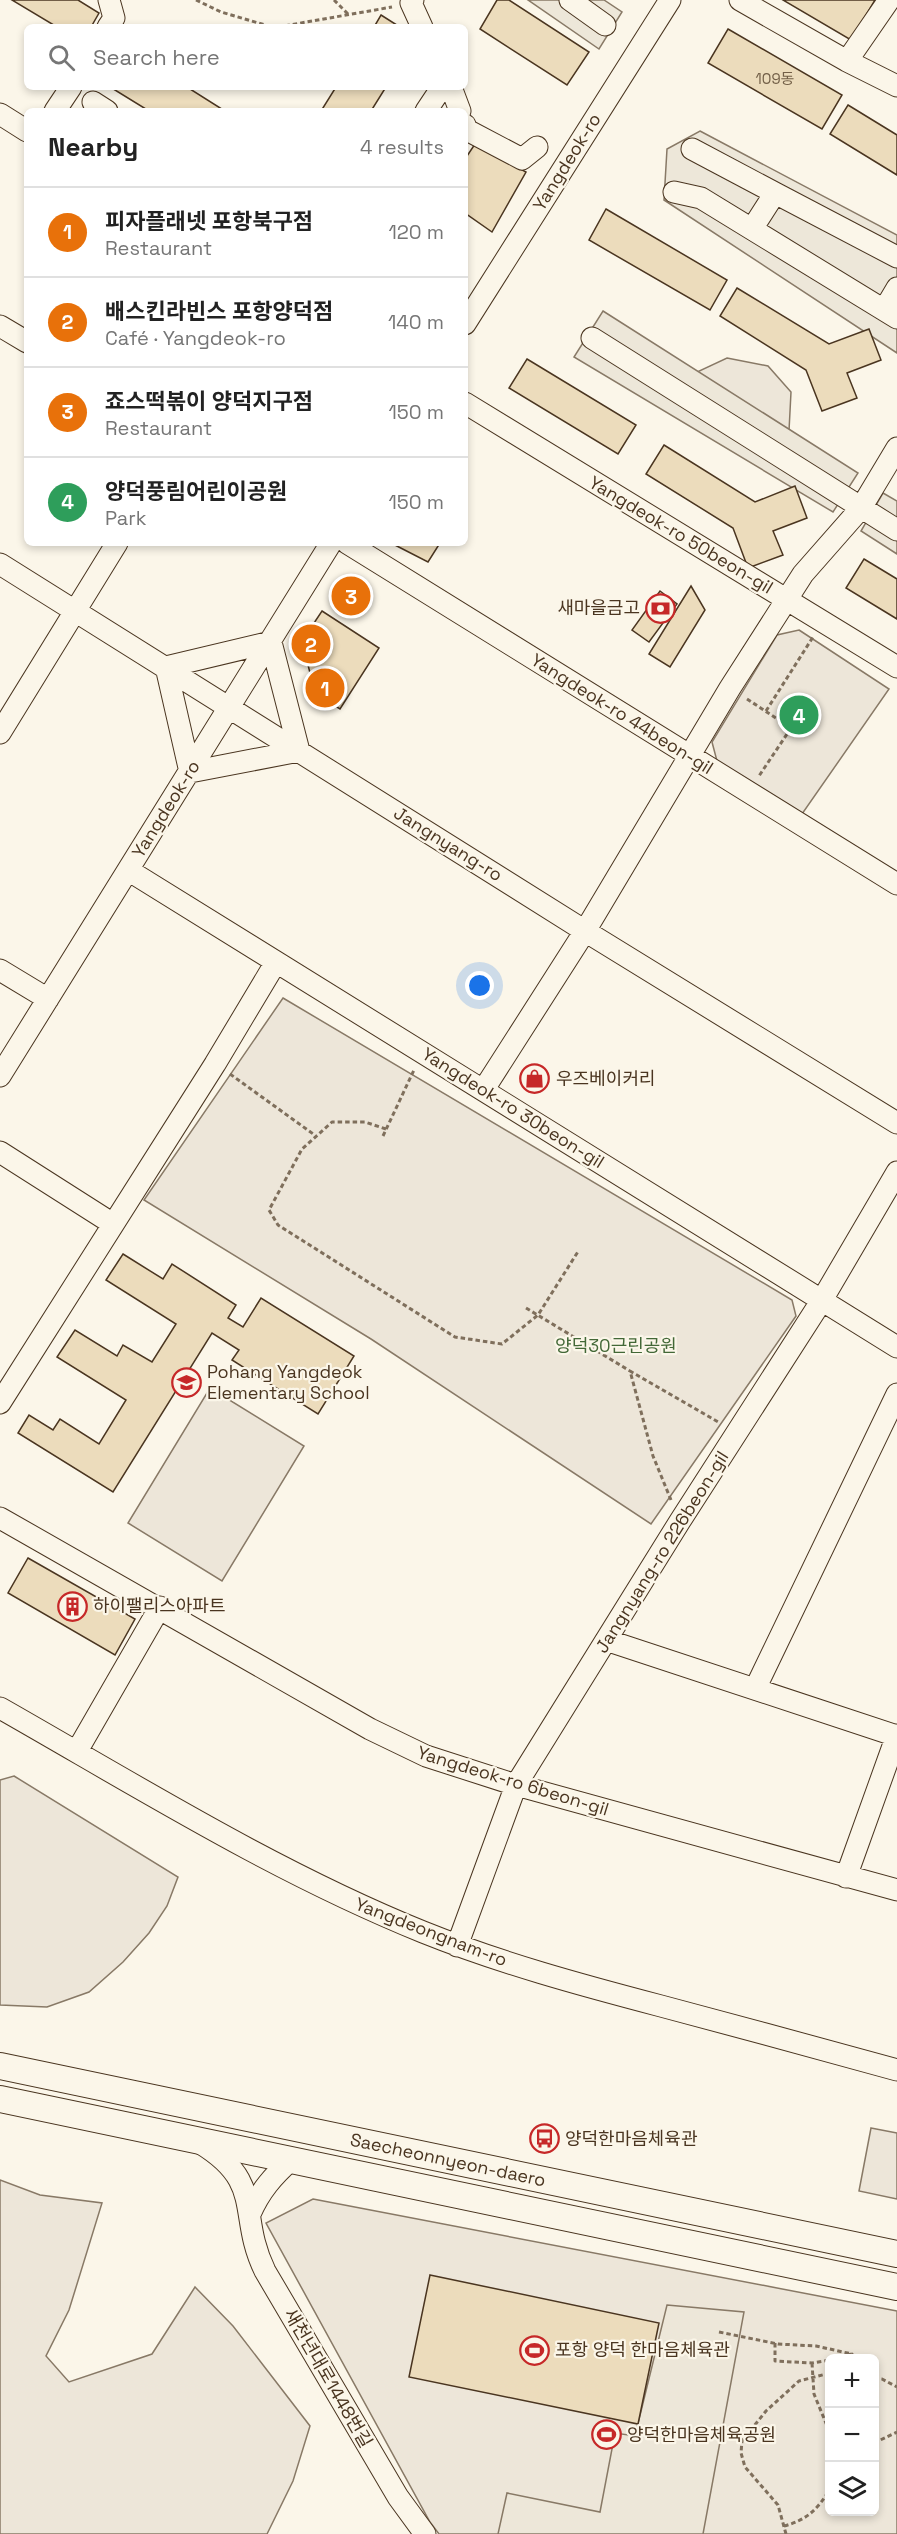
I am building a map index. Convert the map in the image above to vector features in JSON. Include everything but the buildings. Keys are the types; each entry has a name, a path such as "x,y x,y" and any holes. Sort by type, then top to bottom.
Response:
{"main road":[{"name":"Saecheonnyeon-daero","path":"0,2066 897,2254"},
{"name":"Saecheonnyeon-daero","path":"0,2099 292,2159 434,2192 897,2287"}],"street":[{"path":"109,0 114,18 110,24"},
{"path":"570,0 605,25"},
{"name":"Yangdeok-ro","path":"468,319 670,0"},
{"path":"740,0 847,62 897,86"},
{"path":"847,62 889,0"},
{"path":"412,2 421,24"},
{"path":"57,108 68,90"},
{"path":"428,108 440,90"},
{"path":"452,90 459,108"},
{"path":"0,114 24,129"},
{"path":"468,131 522,159 537,147"},
{"path":"692,149 897,257"},
{"path":"674,192 701,198 891,314 897,288"},
{"path":"752,229 775,193"},
{"path":"0,326 24,340"},
{"path":"592,338 897,530"},
{"name":"Yangdeok-ro 50beon-gil","path":"468,405 897,667"},
{"path":"484,1089 585,931 730,688 803,573 861,508 897,448"},
{"path":"0,733 115,546"},
{"name":"Yangdeok-ro","path":"0,1076 330,546"},
{"name":"Yangdeok-ro 44beon-gil","path":"352,546 897,884"},
{"name":"Jangnyang-ro","path":"0,564 585,931 897,1123"},
{"path":"271,642 299,751 190,772 166,667 271,642"},
{"name":"Yangdeok-ro 30beon-gil","path":"128,870 897,1347"},
{"path":"0,1403 215,1064 276,962"},
{"path":"0,970 48,999"},
{"path":"0,1152 113,1224"},
{"name":"Jangnyang-ro 226beon-gil","path":"458,1946 516,1785 680,1521 822,1300 897,1172"},
{"path":"754,1689 897,1394"},
{"name":"Yangdeok-ro 6beon-gil","path":"0,1518 400,1744 426,1756 516,1785 897,1890"},
{"path":"77,1751 160,1607"},
{"path":"606,1640 897,1735 846,1877"},
{"name":"Yangdeongnam-ro","path":"0,1708 288,1870 381,1915 458,1946 590,1988 897,2070"},
{"name":"새천년대로1448번길","path":"195,2140 219,2154 231,2165 245,2190 253,2242 265,2271 398,2497 424,2534"},
{"path":"250,2214 256,2200 272,2177 292,2159"}],"path":[{"path":"196,0 221,12 262,24"},
{"path":"334,0 348,14"},
{"path":"294,24 412,2"},
{"path":"766,711 824,621"},
{"path":"730,688 791,728 748,793"},
{"path":"383,1136 423,1052"},
{"path":"215,1064 316,1136"},
{"path":"386,1129 365,1122 332,1122 316,1136 302,1149 269,1210 278,1225 455,1337 502,1344 538,1315 579,1250"},
{"path":"526,1308 737,1433"},
{"path":"630,1371 653,1456 680,1521"},
{"path":"719,2332 775,2343 816,2346 852,2354"},
{"path":"775,2343 775,2361 812,2363 825,2361"},
{"path":"812,2363 814,2394 825,2421"},
{"path":"786,2534 778,2505 745,2466 741,2453 742,2441 766,2411 799,2380 825,2374"},
{"path":"879,2379 897,2387"},
{"path":"879,2441 897,2432"},
{"path":"784,2526 800,2522 818,2508 825,2497"}],"green space":[{"path":"727,358 768,366 791,392 789,431 697,372"},
{"path":"799,630 889,689 802,814 717,761 712,742 777,635"},
{"name":"양덕30근린공원","path":"283,998 792,1300 796,1316 651,1524 371,1339 144,1200"},
{"path":"210,1388 304,1446 222,1581 128,1523"},
{"path":"14,1776 178,1877 167,1906 149,1933 123,1962 89,1992 47,2007 0,2005 0,1780"},
{"path":"871,2128 897,2133 897,2199 859,2191"},
{"path":"0,2180 40,2195 102,2203 69,2310 46,2356 69,2382 152,2354 195,2287 233,2326 310,2426 293,2481 267,2534 0,2534"},
{"name":"양덕한마음체육공원","path":"313,2199 897,2311 897,2534 439,2534 430,2522 266,2223"}],"shaded area":[{"path":"528,0 604,0 622,12 599,49"},
{"path":"700,131 897,235 897,353 664,200 667,149"},
{"path":"603,311 858,473 833,512 574,357"},
{"path":"883,493 897,501 897,554 861,531"},
{"path":"667,2305 744,2312 703,2534 498,2534 507,2493 600,2512 615,2433 635,2436"}],"place":[{"name":"죠스떡볶이 양덕지구점","path":"351,596"},
{"name":"새마을금고","path":"661,608"},
{"name":"배스킨라빈스 포항양덕점","path":"311,644"},
{"name":"피자플래넷 포항북구점","path":"325,688"},
{"name":"양덕풍림어린이공원","path":"799,715"},
{"name":"우즈베이커리","path":"535,1079"},
{"name":"Pohang Yangdeok Elementary School","path":"186,1382"},
{"name":"하이팰리스아파트","path":"72,1606"},
{"name":"양덕한마음체육관","path":"544,2139"},
{"name":"포항 양덕 한마음체육관","path":"534,2350"},
{"name":"양덕한마음체육공원","path":"606,2435"}]}
